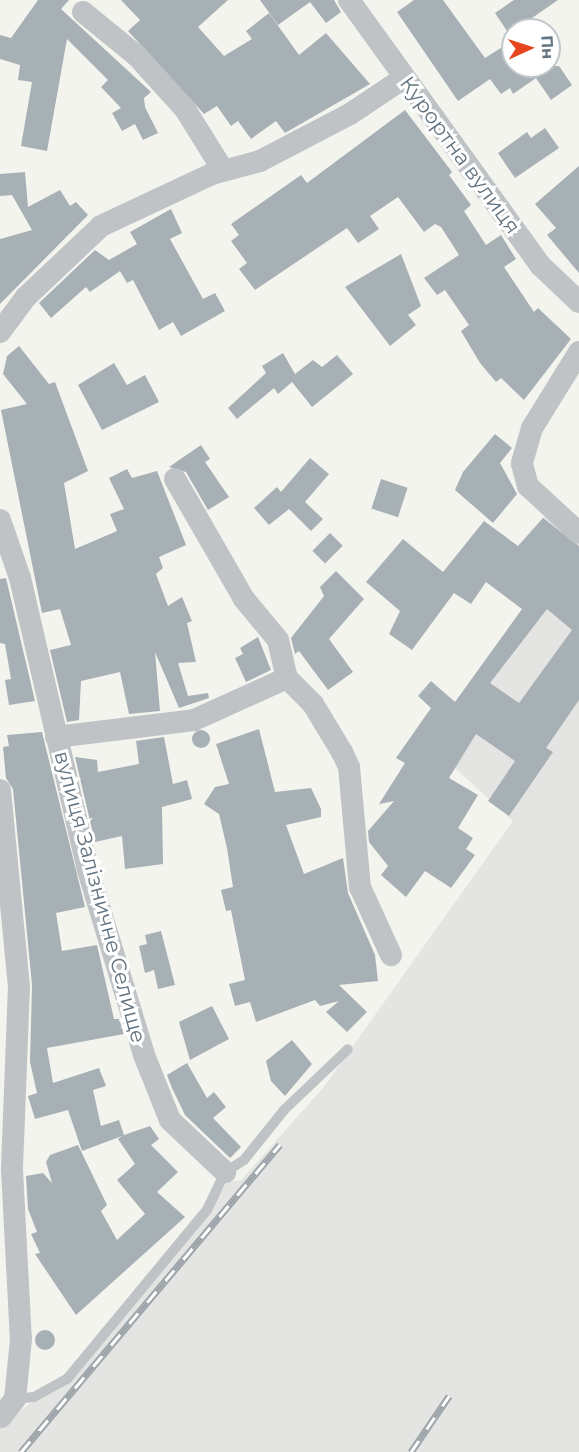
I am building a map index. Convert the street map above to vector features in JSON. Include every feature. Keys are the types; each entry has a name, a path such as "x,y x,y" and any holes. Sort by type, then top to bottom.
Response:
{"street":[{"name":"Курортна вулиця","path":"349,0 540,265 579,302"},
{"path":"83,12 137,56 185,110 223,170"},
{"path":"0,332 26,297 101,226 223,170 260,161 351,114 405,78"},
{"path":"579,352 532,428 522,465 528,486 579,533"},
{"path":"175,479 244,599 278,640 287,678 313,704 348,767 360,887 391,955"},
{"name":"вулиця Залізничне Селище","path":"0,520 20,578 56,737 106,934 144,1055 170,1120 225,1172"},
{"name":"вулиця Залізничне Селище","path":"56,737 194,720 287,678"},
{"path":"0,790 19,986 12,1158 21,1339 15,1399 0,1417"}],"lane":[{"path":"15,1399 34,1396 67,1379 207,1210 225,1172 244,1160 284,1110 348,1049"}],"shaded area":[{"path":"546,514 579,540 579,1452 0,1452 0,1426 69,1374 228,1182 241,1180 323,1088 513,821 443,757 455,702 533,596 553,550 531,531"}],"building":[{"path":"38,0 69,0 61,9 151,92 144,98 145,107 158,133 143,140 135,124 122,131 112,113 121,108 101,87 108,80 67,39 47,151 21,146 32,82 18,80 20,65 0,59 0,35 11,38"},
{"path":"121,0 228,0 198,27 224,56 252,39 246,31 269,13 299,55 326,33 370,84 285,133 276,121 251,139 238,121 231,126 217,106 204,114 128,31 140,20"},
{"path":"260,0 334,0 341,12 326,23 310,2 278,25"},
{"path":"414,0 443,0 485,58 501,48 501,78 536,78 513,94 510,88 501,94 490,79 458,101 397,12"},
{"path":"514,0 558,0 532,18 501,18 501,22 495,13"},
{"path":"561,69 572,85 551,100 536,78 561,78"},
{"path":"405,110 452,172 449,175 471,205 464,211 486,245 501,235 516,259 504,267 534,312 538,308 571,339 524,400 501,378 496,382 480,363 461,331 469,325 445,290 437,295 424,278 459,255 441,227 435,224 424,232 398,197 370,216 379,229 358,243 347,228 255,290 239,269 247,263 231,241 239,235 231,224 301,175 307,183"},
{"path":"545,128 559,148 515,178 498,153 527,132 531,138"},
{"path":"579,166 579,273 547,235 556,228 535,204"},
{"path":"25,172 28,207 60,190 70,206 76,202 88,215 0,304 0,239 32,230 12,195 0,196 0,174"},
{"path":"171,209 182,233 170,239 203,299 215,293 225,311 181,336 173,322 159,330 133,280 127,283 120,271 90,292 86,287 51,318 39,303 95,250 109,260 137,244 130,232"},
{"path":"401,254 421,306 408,315 416,325 390,346 345,287"},
{"path":"19,346 49,384 55,382 88,471 64,483 75,549 117,531 110,514 124,509 109,478 127,469 132,478 157,471 186,545 159,557 163,568 156,574 168,606 182,597 192,621 187,623 196,662 178,663 188,696 208,693 209,698 179,708 155,652 160,711 129,714 120,672 81,681 79,720 67,722 50,650 71,645 60,609 42,613 1,410 27,404 3,374 7,356"},
{"path":"283,353 295,374 313,360 322,367 337,355 353,374 312,407 292,382 278,394 274,388 237,419 228,408 266,373 262,366"},
{"path":"114,363 127,385 145,375 159,402 102,430 78,385"},
{"path":"495,434 512,448 500,463 517,494 493,523 455,490 463,472"},
{"path":"201,445 210,459 205,462 229,497 208,510 186,472 169,467"},
{"path":"310,458 329,474 305,502 323,519 311,531 289,509 269,525 254,508 277,487 281,492"},
{"path":"381,479 408,488 398,517 371,508"},
{"path":"543,518 579,546 579,700 546,748 553,752 509,816 488,801 515,761 476,734 449,778 478,795 458,828 473,838 466,849 475,855 451,888 425,871 406,897 381,875 388,866 369,842 368,831 394,801 379,804 405,763 396,758 431,708 418,696 431,681 455,702 522,609 486,582 471,604 454,593 412,650 389,634 400,611 366,582 403,539 443,572 484,521 518,546","holes":["547,609 572,630 519,703 490,683"]},
{"path":"330,533 343,546 325,563 312,551"},
{"path":"336,571 364,599 329,639 353,672 328,690 299,651 295,654 291,638 324,596 320,587"},
{"path":"6,578 35,701 9,705 5,680 11,679 5,644 0,643 0,579"},
{"path":"258,637 271,670 246,682 235,658 243,654 240,648"},
{"path":"259,729 275,792 311,788 321,809 321,817 286,825 304,874 343,858 348,893 375,955 378,981 339,985 367,1012 347,1032 326,1012 339,1001 320,1006 315,1000 256,1022 250,1002 235,1006 229,984 245,980 231,910 226,911 221,890 233,887 219,814 204,804 215,787 229,784 216,744"},
{"path":"201,730 207,733 210,739 207,745 201,748 195,745 192,739 195,733"},
{"path":"42,732 85,907 56,913 62,951 97,945 114,1019 119,1019 124,1034 47,1048 53,1083 99,1068 106,1086 93,1090 101,1126 119,1120 124,1135 150,1126 159,1139 151,1145 178,1172 157,1192 185,1217 76,1315 35,1254 40,1253 31,1234 37,1232 28,1209 26,1176 43,1173 52,1183 46,1162 50,1155 78,1145 107,1205 101,1211 117,1240 145,1214 117,1180 135,1164 118,1139 122,1136 82,1151 68,1110 35,1119 28,1096 37,1093 30,1062 32,985 13,789 6,778 3,747 9,746 7,735"},
{"path":"164,737 173,784 187,780 192,799 162,807 163,864 125,869 122,836 95,842 75,757 97,760 98,772 139,764 136,741"},
{"path":"161,931 175,985 158,989 154,970 145,973 139,946 147,944 145,935"},
{"path":"212,1006 229,1039 190,1060 179,1022"},
{"path":"292,1040 312,1064 285,1096 271,1081 266,1061"},
{"path":"187,1063 207,1098 214,1092 226,1107 213,1118 241,1147 230,1158 185,1115 172,1088 167,1075"},
{"path":"45,1330 52,1333 55,1340 52,1347 45,1350 38,1347 35,1340 38,1333"}],"railway":[{"path":"21,1452 280,1144"},
{"path":"411,1452 449,1396"}]}
